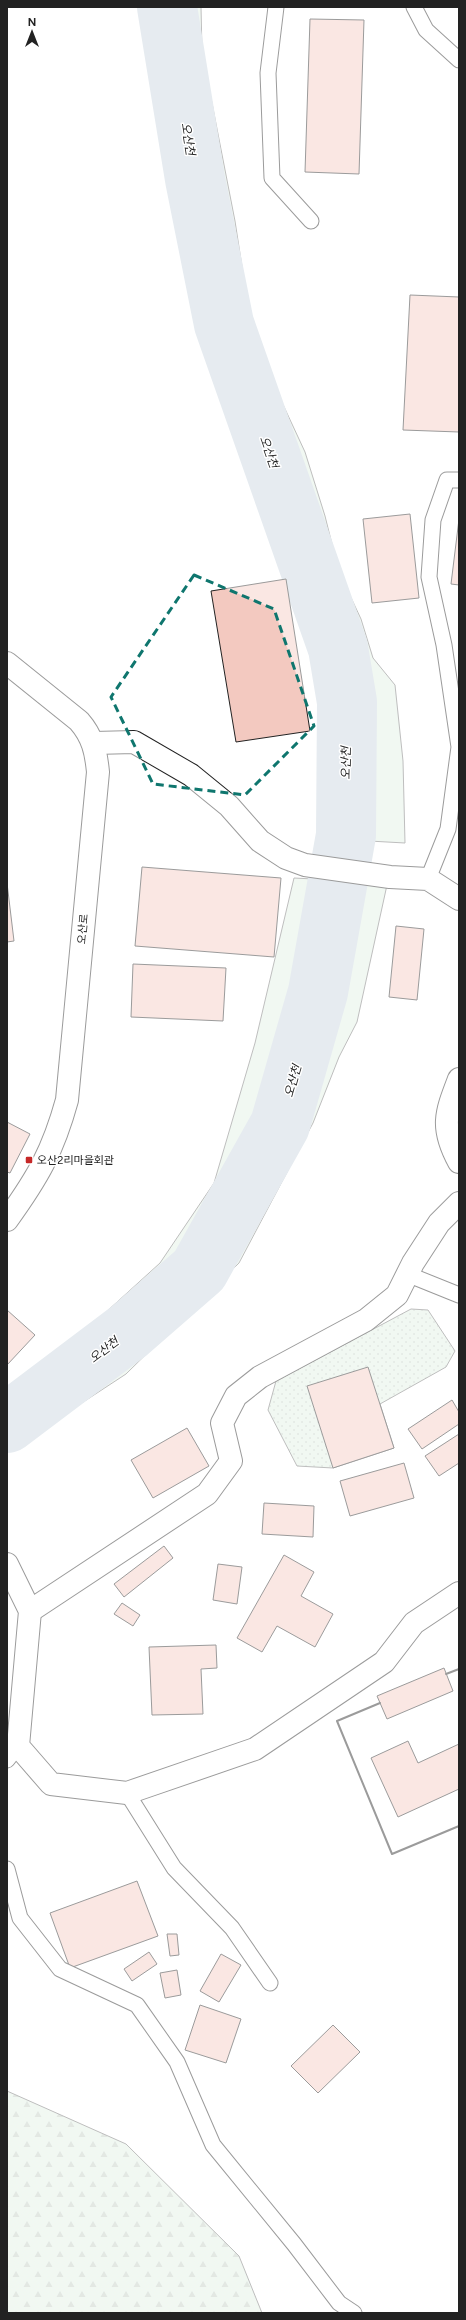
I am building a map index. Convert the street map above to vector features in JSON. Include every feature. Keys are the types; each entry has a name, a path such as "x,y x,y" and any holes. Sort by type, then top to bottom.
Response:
{"street":[{"name":"오산로","path":"7,663 79,721 88,731 94,743 98,772 67,1100 58,1134 42,1168 7,1220"},
{"path":"94,743 134,742 191,775 229,806 260,841 286,858 305,865 390,877 428,879 459,900"},
{"path":"459,1079 446,1112 449,1143 459,1162"},
{"path":"30,1612 208,1494 231,1461 222,1423 236,1396 260,1377 366,1320 397,1295 407,1274 439,1223 459,1203"},
{"path":"7,1564 30,1612 13,1753 51,1784 127,1793 255,1748 384,1662 414,1623 459,1592"}],"lane":[{"path":"276,7 268,73 272,178 311,221"},
{"path":"414,7 426,30 459,60"},
{"path":"428,879 448,828 459,747 444,644 429,577 432,527 447,480 459,480"},
{"path":"407,1274 459,1295"},
{"path":"127,1793 174,1868 232,1928 270,1983"},
{"path":"7,1869 20,1918 60,1969 137,2006 177,2062 213,2145 294,2244 339,2303 354,2313"}],"highlighted area":[{"path":"194,575 274,609 314,726 245,795 153,784 111,697"}],"green space":[{"path":"145,7 163,7 162,15 219,323 334,651 342,705 340,838 324,839 332,783 331,711 318,641 304,590 274,514 217,349 189,245"},
{"path":"172,7 201,7 202,52 235,221 249,312 266,368 305,452 325,516 339,572 361,619 373,658 395,685 403,761 405,843 351,840 357,766 354,708 344,646 319,582 230,320"},
{"path":"294,878 333,880 313,992 276,1122 196,1268 7,1412 7,1393 40,1372 160,1263 214,1183 255,1043"},
{"path":"345,879 387,885 357,1022 339,1057 313,1123 239,1263 126,1374 7,1452 7,1429 201,1274 283,1127 324,992"},
{"path":"411,1309 428,1310 455,1351 446,1367 380,1404 394,1448 333,1468 297,1466 268,1410 276,1381"},
{"path":"7,2091 126,2144 239,2256 262,2313 7,2313"}],"building":[{"path":"310,19 364,20 359,174 305,172"},
{"path":"410,295 459,297 459,432 403,430"},
{"path":"410,514 419,598 372,603 363,519"},
{"path":"459,519 459,585 451,584"},
{"path":"286,579 310,731 236,742 211,591"},
{"path":"142,867 281,878 274,957 135,946"},
{"path":"7,883 14,941 7,942"},
{"path":"396,926 424,929 417,1000 389,997"},
{"path":"133,964 226,968 223,1021 131,1017"},
{"path":"7,1122 30,1134 10,1173 7,1172"},
{"path":"7,1310 35,1335 7,1365"},
{"path":"368,1367 394,1448 333,1468 307,1386"},
{"path":"452,1400 459,1412 459,1424 422,1449 408,1429"},
{"path":"187,1428 209,1466 153,1498 131,1460"},
{"path":"459,1434 459,1463 439,1476 425,1456"},
{"path":"404,1463 414,1498 350,1516 340,1481"},
{"path":"264,1503 314,1506 313,1537 262,1534"},
{"path":"164,1546 173,1558 124,1597 114,1584"},
{"path":"284,1555 314,1572 301,1596 333,1614 315,1647 277,1626 262,1652 237,1638"},
{"path":"218,1564 242,1567 237,1604 213,1600"},
{"path":"122,1603 140,1615 133,1626 114,1614"},
{"path":"216,1645 217,1668 201,1669 203,1714 152,1715 149,1647"},
{"path":"444,1668 453,1691 387,1719 377,1696"},
{"path":"408,1741 418,1763 459,1744 459,1789 398,1817 371,1758"},
{"path":"137,1881 158,1936 70,1968 50,1913"},
{"path":"167,1934 177,1934 179,1955 170,1956"},
{"path":"149,1952 157,1964 132,1981 124,1969"},
{"path":"221,1954 241,1965 219,2002 200,1991"},
{"path":"177,1970 181,1995 165,1998 160,1973"},
{"path":"200,2005 241,2019 226,2063 185,2050"},
{"path":"333,2025 360,2052 318,2093 291,2066"}],"waterway":[{"name":"오산천","path":"7,1423 129,1331 199,1270 280,1125 318,992 346,835 347,702 338,648 224,324 195,179 167,7"}],"wall":[{"path":"446,1674 459,1669"},
{"path":"380,1703 337,1721 392,1854 459,1826"}],"place":[{"name":"오산2리마을회관","path":"29,1160"}]}
